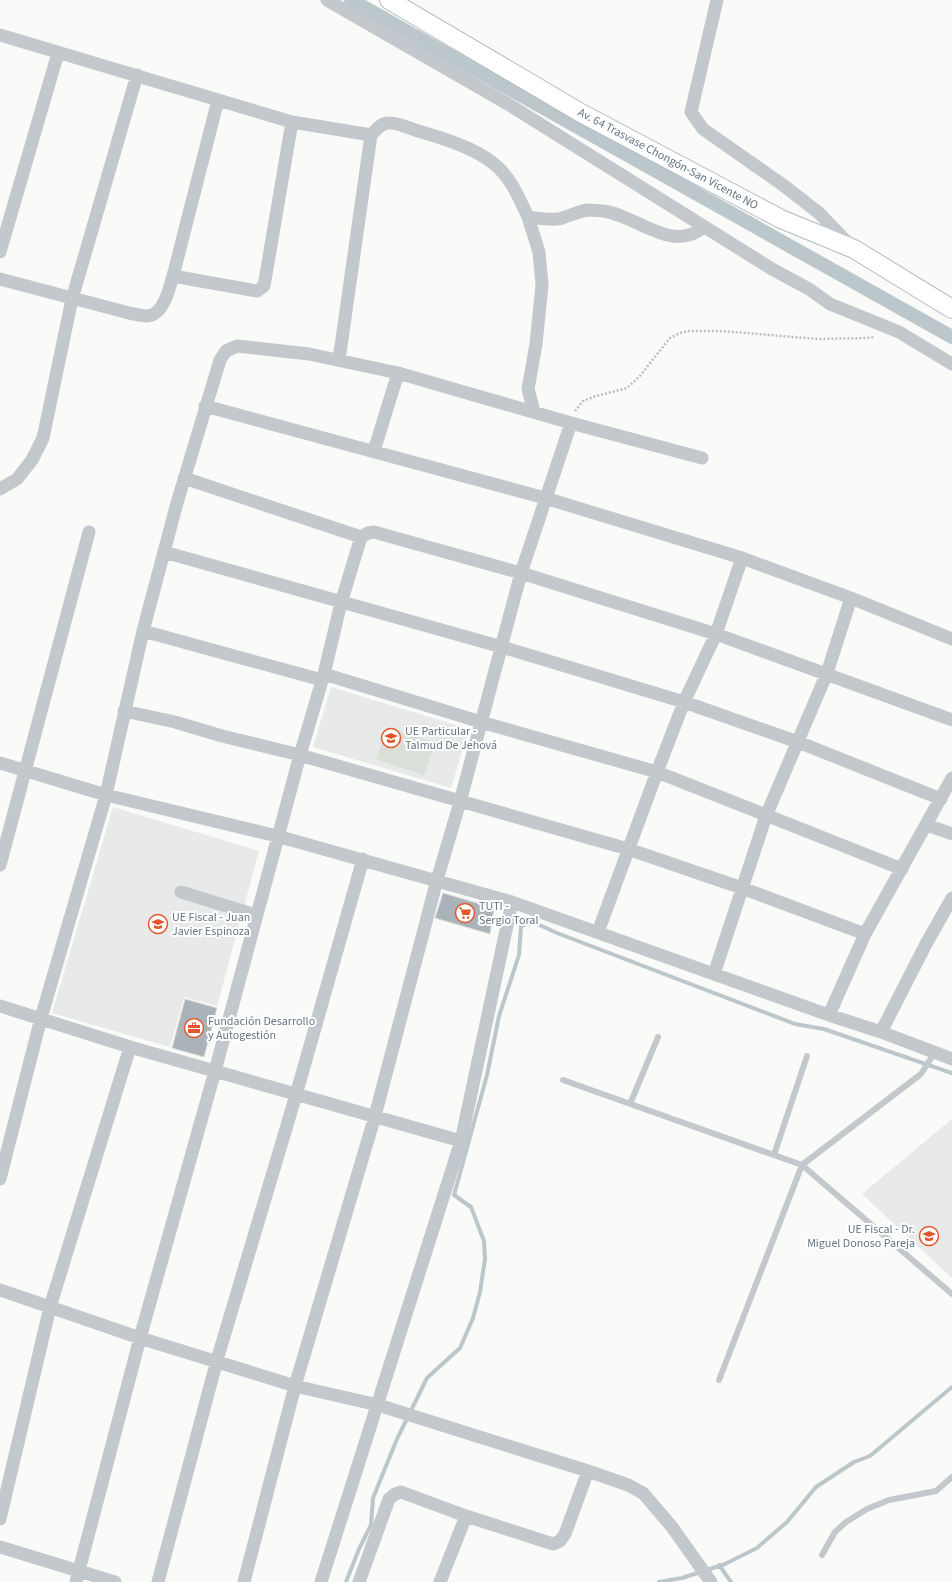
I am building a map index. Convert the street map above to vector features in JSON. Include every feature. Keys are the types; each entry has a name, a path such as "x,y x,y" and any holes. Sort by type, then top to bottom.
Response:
{"street":[{"path":"327,0 508,104 772,270 809,289 830,304 899,332 952,364"},
{"name":"Av. 64 Trasvase Chongón-San Vicente NO","path":"389,0 581,113 781,219 854,249 952,309"},
{"path":"718,0 691,112 703,129 784,185 819,213 854,249"},
{"path":"0,35 292,122 371,135"},
{"path":"0,252 58,53"},
{"path":"0,489 16,479 32,460 43,438 72,299 137,75"},
{"path":"0,279 129,313 149,316 158,312 163,304 173,276 218,100"},
{"path":"173,276 257,291 264,286 292,122"},
{"path":"339,360 371,135 378,128 389,123 419,131 474,151 494,163 505,174 515,189 528,217 539,252 542,285 536,344 528,389 534,412"},
{"path":"528,217 558,219 588,210 605,211 627,218 657,233 673,237 689,235 698,232 704,227"},
{"path":"0,1179 41,1018 106,795 143,631 184,478 220,360 226,351 237,346 309,354 398,373 571,423 702,458"},
{"path":"374,451 398,373"},
{"path":"206,406 545,498 742,558 851,598 952,639"},
{"path":"244,1582 295,1386 375,1116 436,880 460,802 521,573 571,423"},
{"path":"184,478 361,537"},
{"path":"0,865 90,532"},
{"path":"78,1576 140,1338 215,1071 277,836 323,677 341,603 361,537 368,533 374,532 521,573 716,634 827,673 952,720"},
{"path":"164,552 341,603 502,646 684,702 798,742 941,799"},
{"path":"598,932 684,702 716,634 742,558"},
{"path":"714,974 766,816 827,673 851,598"},
{"path":"143,631 323,677 657,772 902,869"},
{"path":"124,712 176,722 222,736 300,755 628,849 742,888 865,934"},
{"path":"0,763 106,795 277,836 512,902 952,1058"},
{"path":"829,1015 865,934 952,778"},
{"path":"927,825 952,834"},
{"path":"158,1582 217,1360 296,1095 363,859"},
{"path":"181,892 256,915"},
{"path":"882,1032 926,944 952,898"},
{"path":"321,1582 461,1141 512,902"},
{"path":"0,1006 130,1047 461,1141"},
{"path":"0,1519 50,1307 130,1047"},
{"path":"0,1290 140,1338 217,1360 295,1386 378,1405 628,1485 643,1493 672,1527 711,1582"},
{"path":"359,1582 389,1499 395,1494 401,1492 466,1516 553,1544 560,1541 565,1534 588,1471"},
{"path":"440,1582 466,1516"},
{"path":"0,1547 78,1576 115,1582"}],"lane":[{"path":"630,1104 658,1037"},
{"path":"719,1380 802,1166 921,1074 935,1052"},
{"path":"774,1155 807,1056"},
{"path":"563,1080 802,1166 952,1294"},
{"path":"822,1555 835,1532 846,1522 867,1509 888,1500 936,1491 952,1477"}],"path":[{"path":"571,423 575,411 583,401 627,388 639,377 670,338 680,333 688,331 721,331 818,338 867,338 899,332"}],"shaded area":[{"name":"UE Particular - Talmud De Jehová","path":"331,687 469,729 451,788 313,747"},
{"path":"388,728 435,743 424,775 376,759"},
{"name":"UE Fiscal - Juan Javier Espinoza","path":"113,807 259,851 217,1006 184,997 170,1047 52,1013"},
{"name":"UE Fiscal - Dr. Miguel Donoso Pareja","path":"952,1119 952,1278 862,1194"}],"building":[{"name":"TUTI - Sergio Toral","path":"443,893 494,908 490,934 435,918"},
{"name":"Fundación Desarrollo y Autogestión","path":"185,999 217,1008 204,1057 172,1048"}],"waterway":[{"path":"351,0 952,337"},
{"path":"346,1582 359,1549 371,1525 373,1498 397,1439 427,1378 460,1348 473,1318 480,1292 485,1259 484,1241 471,1207 454,1195 487,1075 499,1016 519,955 521,926 533,922 557,933 795,1024 824,1029 952,1073"},
{"path":"659,1582 682,1578 725,1564 757,1548 787,1522 816,1487 854,1462 870,1456 952,1387"},
{"path":"719,1565 731,1582"}],"place":[{"name":"UE Particular - Talmud De Jehová","path":"391,738"},
{"name":"TUTI - Sergio Toral","path":"465,913"},
{"name":"UE Fiscal - Juan Javier Espinoza","path":"158,924"},
{"name":"Fundación Desarrollo y Autogestión","path":"194,1028"},
{"name":"UE Fiscal - Dr. Miguel Donoso Pareja","path":"929,1236"}]}
